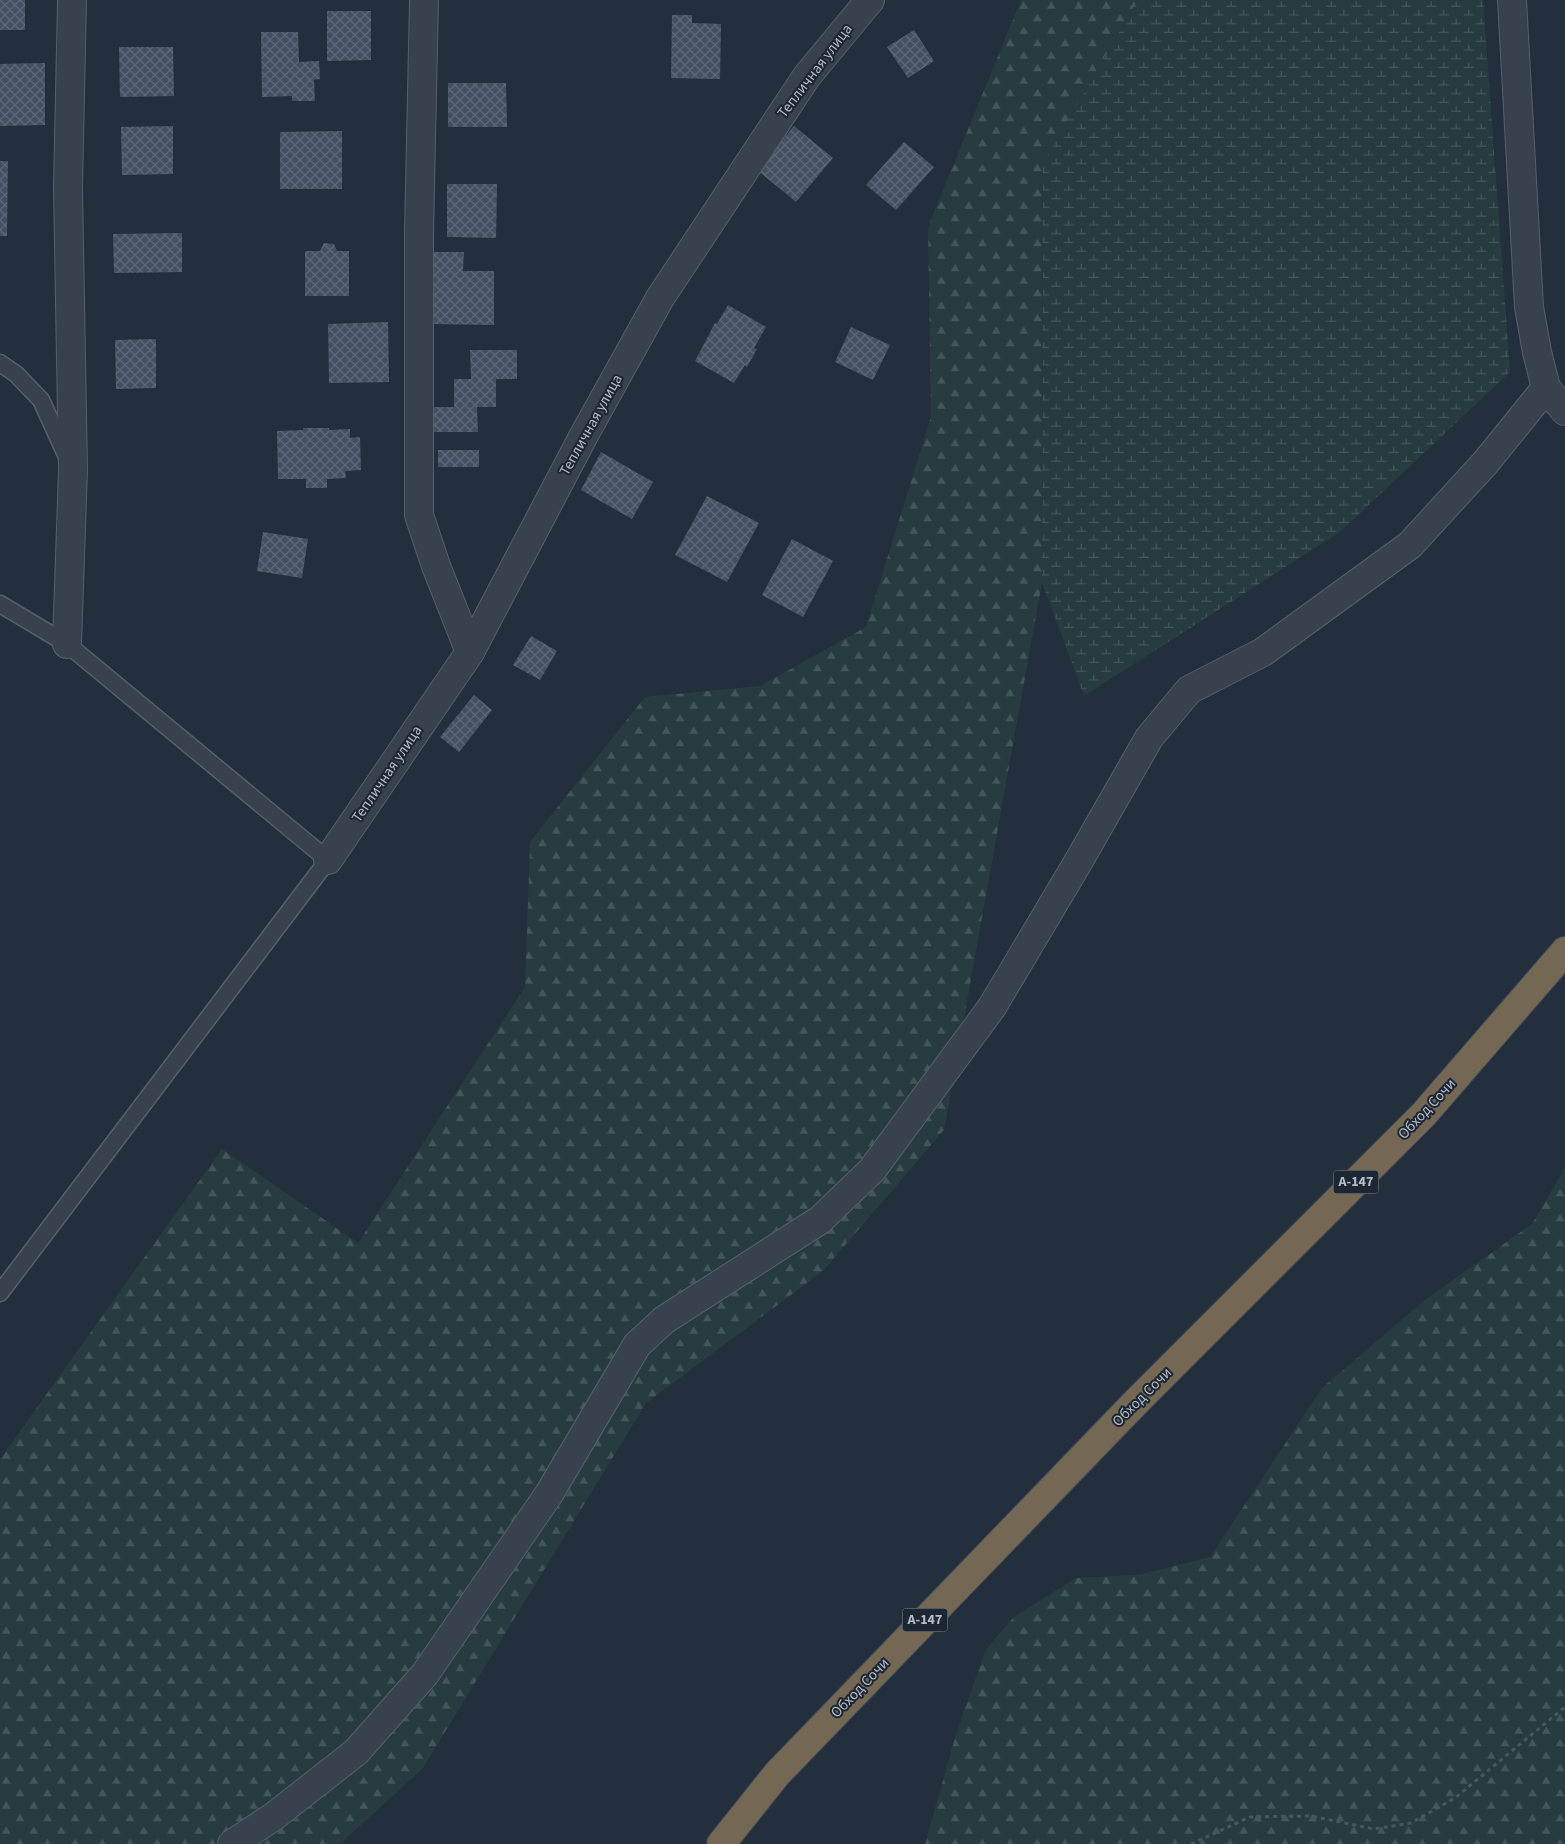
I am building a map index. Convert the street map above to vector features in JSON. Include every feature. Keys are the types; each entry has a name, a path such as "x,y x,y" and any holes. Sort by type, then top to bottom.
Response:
{"highway":[{"name":"Обход Сочи","path":"721,1844 777,1774 1136,1402 1424,1114 1565,951"}],"street":[{"path":"67,644 72,470 68,188 72,0"},
{"path":"424,0 419,243 419,515 436,566 470,652"},
{"name":"Тепличная улица","path":"328,860 470,652 584,435 660,298 807,76 870,0"},
{"path":"1512,0 1529,307 1546,388 1565,411"},
{"path":"232,1844 273,1817 356,1752 425,1674 549,1494 637,1345 664,1320 820,1220 872,1170 992,1007 1150,738 1189,690 1263,652 1410,545 1486,462 1546,388"}],"lane":[{"path":"0,363 16,374 41,400 72,470"},
{"path":"0,604 67,644 328,860 0,1293"}],"path":[{"path":"1191,1844 1250,1817 1311,1816 1374,1829 1411,1823 1455,1798 1565,1707"}],"green space":[{"path":"1021,0 1138,0 1043,163 1042,582 944,1130 823,1271 646,1403 423,1768 340,1844 0,1844 0,1459 222,1149 358,1243 525,987 530,842 645,697 760,686 866,627 931,417 928,227"},
{"path":"1138,0 1483,0 1510,372 1340,532 1084,696 1042,582 1043,163"},
{"path":"1565,1168 1565,1844 925,1844 956,1734 986,1649 1014,1617 1076,1578 1138,1575 1210,1557 1322,1388 1425,1300 1532,1224"}],"building":[{"path":"0,0 25,0 25,30 0,30"},
{"path":"327,11 371,11 371,60 327,61"},
{"path":"672,15 692,15 692,23 721,24 720,79 671,78"},
{"path":"914,30 934,61 908,78 887,47"},
{"path":"261,32 298,32 299,62 319,61 320,79 314,80 315,101 292,101 292,96 262,97"},
{"path":"119,47 173,47 174,96 120,97"},
{"path":"45,63 45,125 0,126 0,64"},
{"path":"448,83 506,83 507,127 448,127"},
{"path":"173,126 173,174 122,175 121,127"},
{"path":"794,126 833,158 796,202 757,170"},
{"path":"342,131 342,189 280,189 280,132"},
{"path":"904,142 934,167 896,210 866,185"},
{"path":"0,161 8,161 7,236 0,236"},
{"path":"447,184 497,184 496,238 447,237"},
{"path":"182,233 182,272 114,273 113,234"},
{"path":"324,243 334,244 337,251 349,251 349,296 305,296 305,251 320,251"},
{"path":"433,252 464,252 463,271 494,271 494,325 432,324"},
{"path":"728,305 766,327 754,348 757,349 747,367 745,365 734,383 695,361 715,323 717,324"},
{"path":"388,322 389,382 329,383 328,324"},
{"path":"851,327 890,345 873,380 835,362"},
{"path":"156,339 156,388 116,389 115,340"},
{"path":"470,350 517,350 517,379 496,379 496,407 477,407 478,432 434,432 434,407 454,407 454,379 471,379"},
{"path":"303,428 350,429 350,438 360,437 361,470 345,471 346,478 327,479 327,488 306,488 306,479 278,479 277,431 303,430"},
{"path":"438,450 479,450 479,467 438,467"},
{"path":"601,452 653,482 632,519 581,490"},
{"path":"707,496 759,523 727,582 675,555"},
{"path":"263,532 308,539 302,578 257,571"},
{"path":"792,539 833,561 803,617 762,595"},
{"path":"531,636 557,651 540,680 513,665"},
{"path":"474,695 492,710 459,752 440,737"}]}
